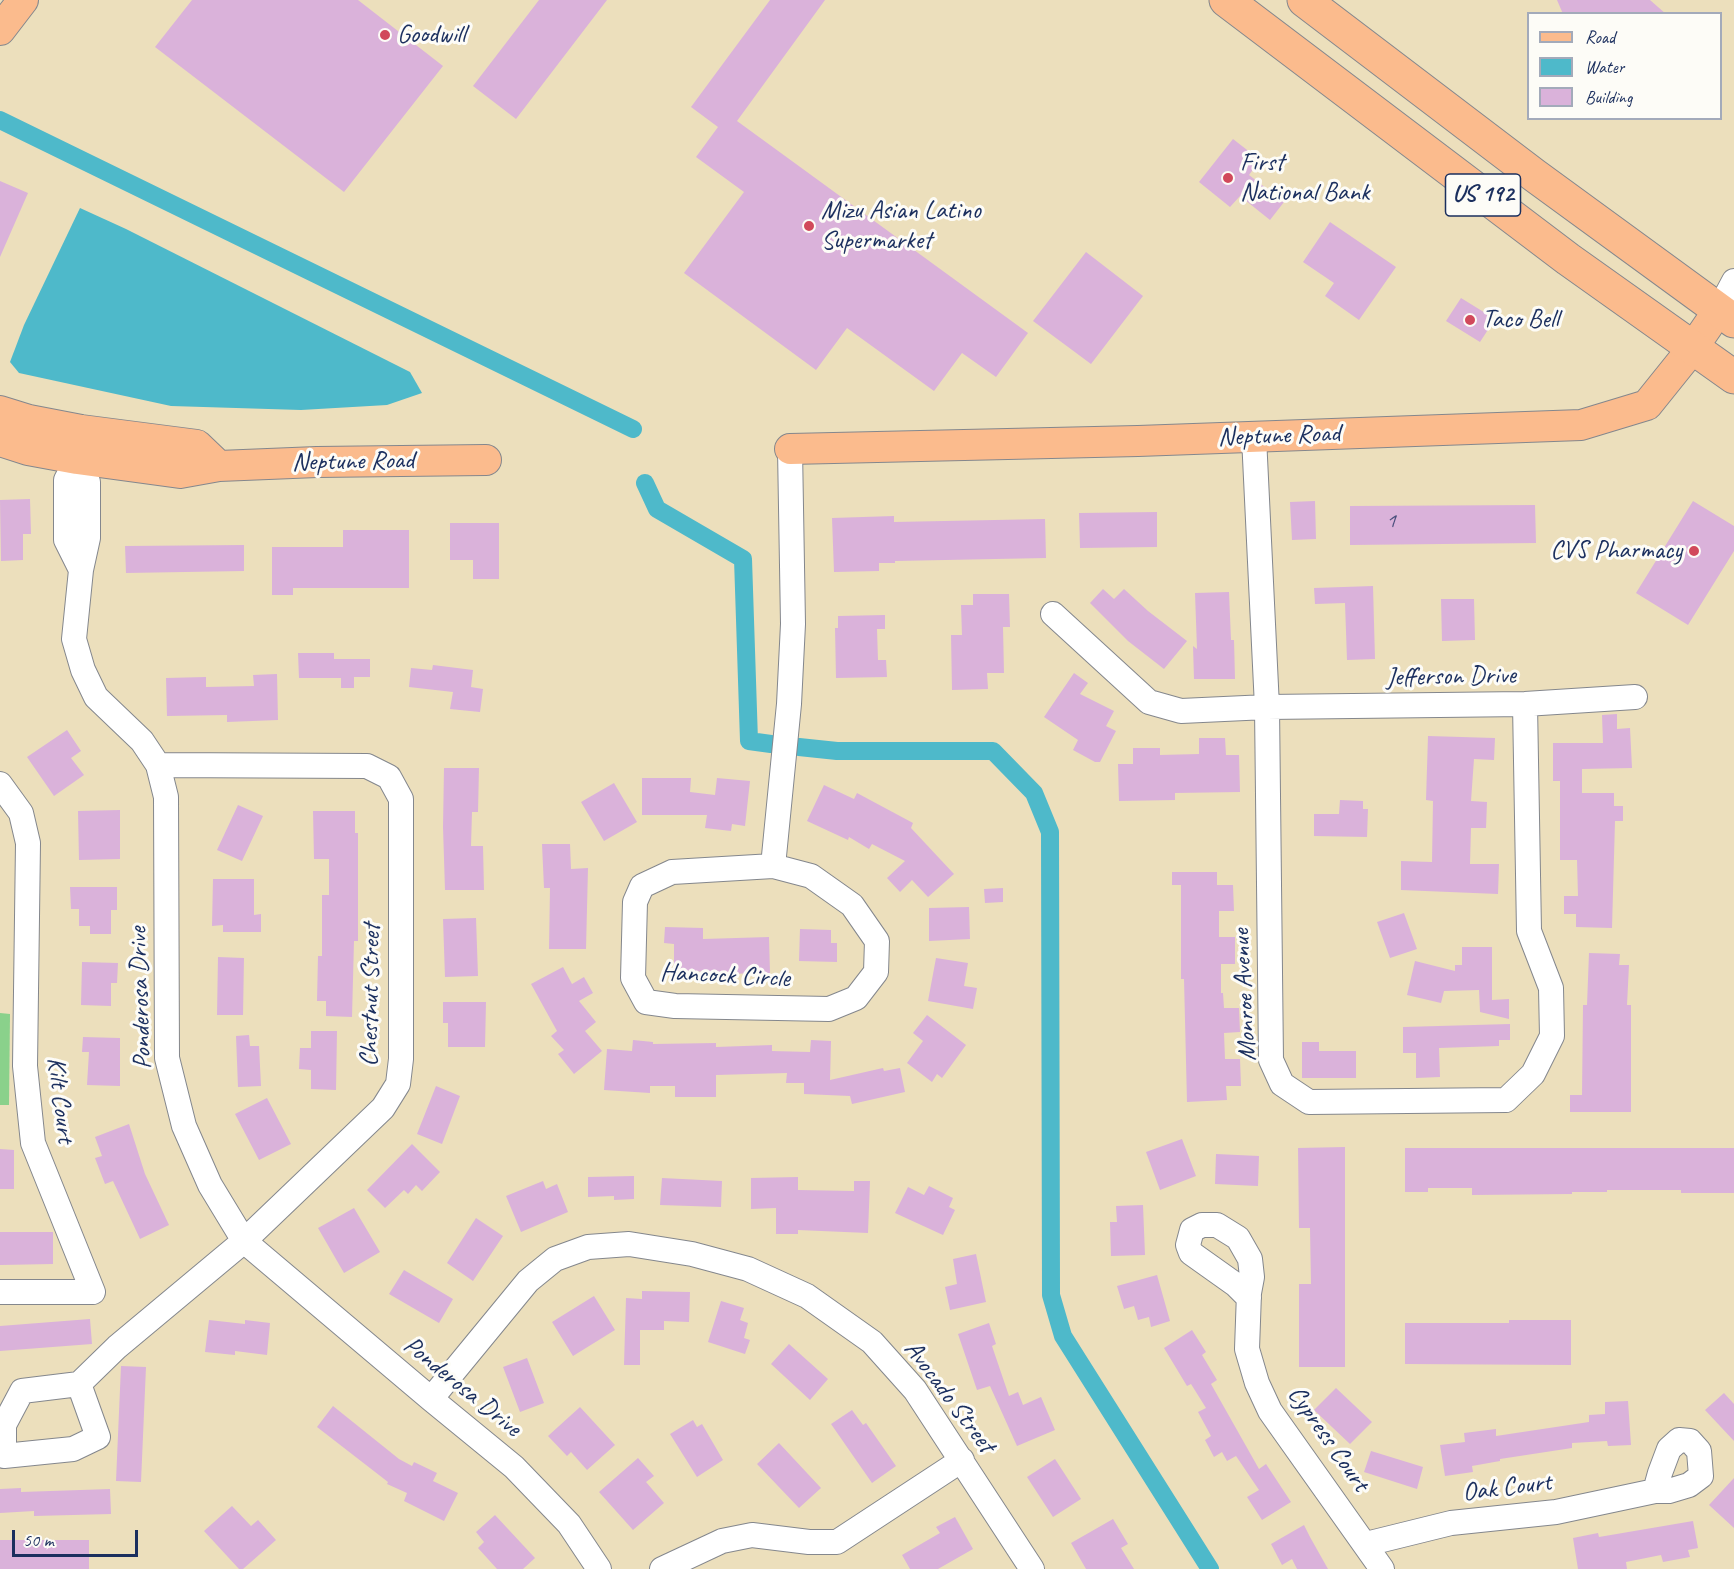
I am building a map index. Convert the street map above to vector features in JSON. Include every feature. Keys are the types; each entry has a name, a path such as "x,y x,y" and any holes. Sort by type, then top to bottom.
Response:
{"highway":[{"name":"US 192","path":"1226,0 1569,259 1734,377"},
{"name":"US 192","path":"1304,0 1543,182 1726,316"}],"main road":[{"path":"0,30 23,0"},
{"name":"Neptune Road","path":"790,449 1254,437 1581,425 1647,405 1692,349 1726,316"},
{"path":"0,411 29,420 81,430 197,445 219,466"},
{"name":"Neptune Road","path":"0,441 28,450 77,459 180,474 219,466 486,460"}],"street":[{"path":"1726,316 1734,281"},
{"name":"Ponderosa Drive","path":"81,430 77,459 88,482 88,538 81,570 74,639 83,670 96,697 142,741 158,765 166,797 167,1058 183,1126 210,1185 244,1241 514,1467 569,1524 599,1569"},
{"name":"Monroe Avenue","path":"1254,437 1267,707 1271,1060 1282,1084 1309,1102 1506,1100 1533,1074 1552,1036 1551,988 1529,931 1525,704"},
{"path":"773,866 789,704 793,624 790,449"},
{"name":"Jefferson Drive","path":"1053,614 1149,702 1181,711 1267,707 1525,704 1635,697"},
{"name":"Chestnut Street","path":"79,1384 117,1347 244,1241 382,1108 398,1084 401,1059 400,799 389,777 367,766 158,765"},
{"name":"Kilt Court","path":"0,784 21,813 28,843 25,1066 33,1143 93,1292 0,1292"},
{"name":"Hancock Circle","path":"773,866 811,876 852,905 877,941 876,972 856,998 829,1009 675,1006 646,1002 633,978 634,902 642,886 672,872 773,866"},
{"name":"Avocado Street","path":"431,1399 528,1281 555,1259 588,1247 629,1244 692,1254 747,1269 807,1296 872,1342 915,1390 1032,1569"},
{"name":"Cypress Court","path":"1249,1298 1247,1348 1257,1383 1270,1412 1382,1569"},
{"path":"79,1384 98,1437 73,1449 2,1456 4,1425 22,1391 79,1384"},
{"path":"662,1569 722,1541 752,1534 809,1542 837,1542 962,1460"},
{"name":"Oak Court","path":"1366,1544 1451,1523 1556,1512 1655,1491"}],"green space":[{"path":"0,1013 10,1014 9,1105 0,1105"}],"water":[{"path":"80,208 410,372 422,393 387,405 301,410 171,406 19,373 10,362 24,325"}],"building":[{"path":"192,0 358,0 443,66 344,192 155,47"},
{"path":"539,0 607,0 516,119 473,86"},
{"path":"770,0 825,0 737,121 1028,333 996,377 962,353 934,391 847,328 816,370 684,273 744,192 696,157 718,127 691,107"},
{"path":"1557,0 1650,0 1664,12 1562,12"},
{"name":"First National Bank","path":"1233,139 1260,160 1249,175 1284,202 1270,220 1240,196 1230,207 1199,182"},
{"path":"0,181 28,193 0,257"},
{"path":"1330,222 1396,267 1359,320 1325,296 1334,283 1303,262"},
{"path":"1086,252 1143,296 1091,364 1033,321"},
{"name":"Taco Bell","path":"1461,298 1495,319 1480,342 1446,321"},
{"path":"30,499 31,534 23,534 23,560 1,561 0,500"},
{"path":"1315,501 1316,539 1292,540 1290,502"},
{"name":"CVS Pharmacy","path":"1693,501 1734,526 1734,551 1688,625 1636,593"},
{"path":"1535,505 1536,543 1350,545 1350,506"},
{"path":"1157,512 1157,547 1080,548 1079,513"},
{"path":"894,516 894,522 1045,519 1046,558 895,561 895,563 879,563 879,571 834,572 832,518"},
{"path":"450,523 499,523 499,579 473,579 473,560 450,560"},
{"path":"343,530 409,530 409,588 293,588 293,595 272,595 272,547 343,547"},
{"path":"244,545 244,571 126,573 125,546"},
{"path":"1373,586 1375,659 1347,660 1345,603 1315,604 1314,588"},
{"path":"1103,589 1114,599 1124,589 1187,641 1164,669 1128,641 1090,603"},
{"path":"1229,592 1235,679 1194,679 1193,646 1197,649 1195,593"},
{"path":"973,594 1009,594 1010,627 1003,627 1004,673 987,673 988,689 952,690 951,635 962,635 961,605 973,605"},
{"path":"1441,599 1474,599 1475,640 1442,641"},
{"path":"885,615 885,629 877,629 878,660 886,660 887,677 836,678 835,628 838,628 838,616"},
{"path":"298,653 334,653 334,659 370,659 370,677 354,677 354,688 341,688 341,678 299,678"},
{"path":"433,665 473,670 471,687 483,689 480,712 450,709 453,692 409,687 411,668 432,670"},
{"path":"1074,673 1088,683 1080,694 1114,711 1106,726 1116,731 1100,762 1095,762 1073,750 1078,740 1044,717"},
{"path":"277,674 278,720 227,722 227,715 167,716 166,678 206,677 206,687 254,686 253,675"},
{"path":"1617,714 1617,729 1630,728 1632,768 1582,769 1582,793 1614,793 1614,806 1623,806 1623,821 1615,821 1612,928 1576,927 1576,914 1564,914 1564,896 1578,896 1577,860 1560,860 1560,781 1553,781 1553,743 1603,743 1602,715"},
{"path":"67,730 81,751 71,758 84,775 54,796 27,757"},
{"path":"1428,736 1495,738 1494,760 1474,759 1471,801 1487,802 1486,828 1471,828 1470,864 1499,864 1498,894 1401,890 1401,861 1432,862 1433,801 1426,800"},
{"path":"1199,738 1225,738 1226,755 1239,755 1240,792 1175,793 1175,800 1119,801 1118,764 1133,764 1133,748 1160,748 1160,755 1199,754"},
{"path":"444,768 479,768 478,812 472,812 471,846 483,846 484,890 445,890"},
{"path":"642,778 691,778 690,792 715,795 717,778 750,781 745,826 732,824 731,831 705,828 707,815 642,815"},
{"path":"614,783 637,822 604,841 581,802"},
{"path":"824,785 854,799 857,793 913,823 911,828 954,874 928,897 912,880 900,892 887,878 905,861 872,844 869,849 849,837 848,840 807,821"},
{"path":"1340,800 1363,801 1363,809 1368,809 1367,837 1314,836 1314,814 1339,814"},
{"path":"238,805 263,816 242,861 217,850"},
{"path":"120,810 120,859 79,860 78,811"},
{"path":"313,811 355,811 355,833 358,833 358,941 354,941 352,1017 326,1016 326,1001 317,1001 318,956 322,956 322,895 329,895 329,859 314,859"},
{"path":"542,844 570,844 571,869 588,868 586,949 549,949 550,888 544,888"},
{"path":"1172,872 1217,872 1217,885 1233,885 1234,911 1219,911 1219,937 1235,937 1235,964 1221,964 1221,993 1223,993 1224,1008 1239,1008 1240,1032 1224,1033 1225,1059 1240,1059 1241,1086 1226,1086 1227,1100 1187,1102 1184,979 1181,979 1181,885 1172,885"},
{"path":"213,879 254,879 254,915 261,914 261,932 223,932 223,925 212,926"},
{"path":"70,887 117,887 117,910 111,910 111,934 90,934 90,926 79,926 79,909 71,909"},
{"path":"1003,888 1003,902 985,903 984,889"},
{"path":"969,907 970,939 929,941 929,908"},
{"path":"1404,913 1417,949 1390,958 1377,922"},
{"path":"476,918 478,976 445,977 443,919"},
{"path":"665,927 703,928 703,939 769,937 770,973 720,974 720,972 674,971 674,944 664,943"},
{"path":"800,929 831,930 831,943 837,943 837,962 799,961"},
{"path":"1462,947 1492,947 1492,1000 1509,999 1509,1019 1480,1012 1479,990 1444,991 1441,1003 1407,995 1415,961 1455,971 1455,965 1462,965"},
{"path":"1589,953 1620,954 1619,965 1629,965 1627,1005 1631,1005 1631,1112 1570,1112 1570,1095 1582,1095 1583,1005 1587,1005"},
{"path":"218,957 244,958 243,1015 217,1015"},
{"path":"936,958 968,963 964,986 977,988 973,1009 928,1001"},
{"path":"82,962 118,963 117,983 111,983 111,1006 81,1005"},
{"path":"563,967 572,984 584,977 593,993 579,1001 596,1022 585,1031 602,1051 574,1074 558,1054 564,1050 551,1036 557,1031 531,984"},
{"path":"443,1002 486,1002 485,1047 448,1047 448,1023 443,1023"},
{"path":"927,1015 966,1045 942,1078 937,1074 932,1082 907,1063 923,1041 913,1033"},
{"path":"1510,1024 1510,1040 1499,1040 1499,1046 1439,1048 1440,1077 1416,1078 1416,1053 1403,1053 1403,1027"},
{"path":"311,1031 337,1031 336,1090 311,1089 311,1070 299,1069 300,1048 311,1048"},
{"path":"249,1035 250,1046 259,1046 261,1086 238,1087 236,1036"},
{"path":"83,1037 120,1038 120,1086 87,1085 89,1052 82,1052"},
{"path":"633,1040 653,1042 653,1044 716,1043 716,1047 772,1045 772,1051 810,1052 811,1040 831,1041 830,1080 883,1068 884,1071 900,1068 905,1092 852,1104 850,1096 804,1094 804,1083 786,1083 787,1073 716,1075 716,1097 675,1097 675,1086 650,1086 650,1093 604,1090 607,1049 632,1051"},
{"path":"1302,1042 1319,1042 1319,1051 1356,1051 1356,1078 1302,1078"},
{"path":"436,1086 460,1096 442,1144 417,1134"},
{"path":"267,1098 291,1144 259,1160 235,1114"},
{"path":"129,1124 145,1174 169,1225 140,1239 113,1181 105,1184 95,1158 102,1156 95,1137"},
{"path":"1182,1139 1196,1176 1160,1190 1146,1152"},
{"path":"412,1144 440,1172 422,1191 416,1185 408,1194 404,1190 385,1208 367,1190"},
{"path":"1345,1147 1345,1367 1299,1367 1299,1284 1311,1284 1310,1228 1299,1228 1298,1148"},
{"path":"1405,1148 1734,1148 1734,1193 1607,1190 1607,1192 1572,1192 1572,1194 1472,1195 1472,1188 1428,1188 1428,1192 1405,1192"},
{"path":"0,1149 14,1150 14,1189 0,1189"},
{"path":"1216,1154 1259,1156 1258,1186 1215,1184"},
{"path":"634,1176 634,1199 614,1200 614,1196 588,1197 588,1177"},
{"path":"798,1177 798,1190 854,1191 854,1181 870,1181 868,1233 798,1230 798,1234 776,1234 776,1208 751,1209 751,1178"},
{"path":"662,1178 722,1181 721,1207 660,1205"},
{"path":"543,1181 546,1189 557,1184 568,1212 521,1232 506,1196"},
{"path":"929,1186 953,1198 949,1207 955,1210 943,1235 895,1213 908,1187 924,1195"},
{"path":"1143,1205 1145,1255 1111,1256 1110,1222 1117,1222 1116,1206"},
{"path":"354,1208 380,1252 344,1273 318,1228"},
{"path":"476,1218 503,1236 473,1281 447,1263"},
{"path":"0,1232 53,1232 53,1264 0,1265"},
{"path":"976,1254 986,1302 950,1310 945,1287 957,1284 953,1259"},
{"path":"404,1270 453,1299 439,1323 389,1294"},
{"path":"1157,1275 1170,1321 1151,1327 1149,1317 1138,1320 1134,1306 1124,1309 1117,1286"},
{"path":"642,1291 690,1292 689,1322 664,1321 664,1330 640,1330 640,1365 624,1365 626,1298 642,1299"},
{"path":"594,1296 615,1330 573,1356 552,1322"},
{"path":"721,1301 744,1308 740,1320 748,1323 744,1338 750,1340 745,1354 708,1342"},
{"path":"90,1319 92,1344 0,1351 0,1326"},
{"path":"209,1320 245,1324 245,1320 270,1323 267,1355 235,1351 235,1355 205,1352"},
{"path":"1509,1320 1571,1320 1571,1365 1405,1364 1405,1323 1509,1323"},
{"path":"989,1323 996,1344 992,1346 1009,1396 1018,1392 1023,1405 1041,1397 1055,1430 1017,1446 990,1386 977,1390 958,1334"},
{"path":"1192,1330 1206,1352 1202,1355 1217,1380 1211,1384 1259,1469 1266,1464 1291,1502 1262,1520 1247,1497 1259,1490 1236,1456 1227,1461 1222,1452 1214,1457 1205,1440 1211,1436 1198,1412 1206,1408 1191,1384 1187,1386 1164,1348"},
{"path":"789,1344 828,1379 810,1400 771,1364"},
{"path":"527,1358 544,1403 520,1412 503,1367"},
{"path":"121,1366 146,1367 141,1482 116,1481"},
{"path":"1336,1388 1372,1422 1350,1444 1314,1410"},
{"path":"1724,1393 1734,1404 1734,1441 1705,1410"},
{"path":"1628,1401 1631,1445 1608,1446 1607,1441 1572,1443 1572,1448 1500,1459 1500,1461 1472,1466 1473,1472 1445,1476 1440,1445 1465,1442 1464,1433 1496,1429 1496,1436 1589,1422 1589,1415 1605,1414 1605,1402"},
{"path":"333,1406 399,1459 412,1466 414,1462 437,1473 433,1481 458,1493 444,1521 404,1501 407,1493 387,1484 388,1482 317,1427"},
{"path":"580,1407 615,1445 587,1470 571,1452 567,1456 548,1436"},
{"path":"852,1410 863,1425 866,1423 896,1466 872,1483 831,1424"},
{"path":"693,1420 697,1427 702,1424 723,1460 697,1477 670,1434"},
{"path":"779,1443 821,1488 799,1508 757,1464"},
{"path":"1371,1451 1423,1467 1417,1489 1364,1472"},
{"path":"638,1458 654,1476 646,1482 664,1503 633,1530 599,1492"},
{"path":"1055,1459 1081,1499 1053,1517 1027,1477"},
{"path":"1734,1478 1734,1528 1709,1505"},
{"path":"21,1488 21,1492 110,1489 111,1514 34,1516 34,1511 0,1513 0,1489"},
{"path":"232,1506 251,1526 258,1520 276,1540 243,1569 239,1569 204,1531"},
{"path":"495,1515 535,1558 523,1569 497,1569 478,1548 484,1542 476,1532"},
{"path":"955,1517 973,1549 938,1569 910,1569 902,1555 940,1533 936,1527"},
{"path":"1113,1519 1128,1544 1121,1548 1134,1569 1086,1569 1071,1543"},
{"path":"1693,1521 1698,1548 1688,1550 1690,1557 1663,1562 1661,1555 1626,1562 1627,1569 1578,1569 1573,1538 1598,1533 1599,1537"},
{"path":"1304,1525 1328,1569 1297,1569 1292,1559 1282,1565 1271,1544"},
{"path":"0,1540 89,1540 89,1569 0,1569"}],"waterway":[{"path":"0,120 633,429"},
{"path":"645,483 657,509 743,559 749,741 771,744"},
{"path":"799,747 837,751 993,751 1034,793 1050,832 1051,1295 1063,1336 1210,1569"}],"place":[{"name":"Goodwill","path":"385,35"},
{"name":"First National Bank","path":"1228,178"},
{"name":"Mizu Asian Latino Supermarket","path":"809,226"},
{"name":"Taco Bell","path":"1470,320"},
{"name":"CVS Pharmacy","path":"1694,551"}]}
